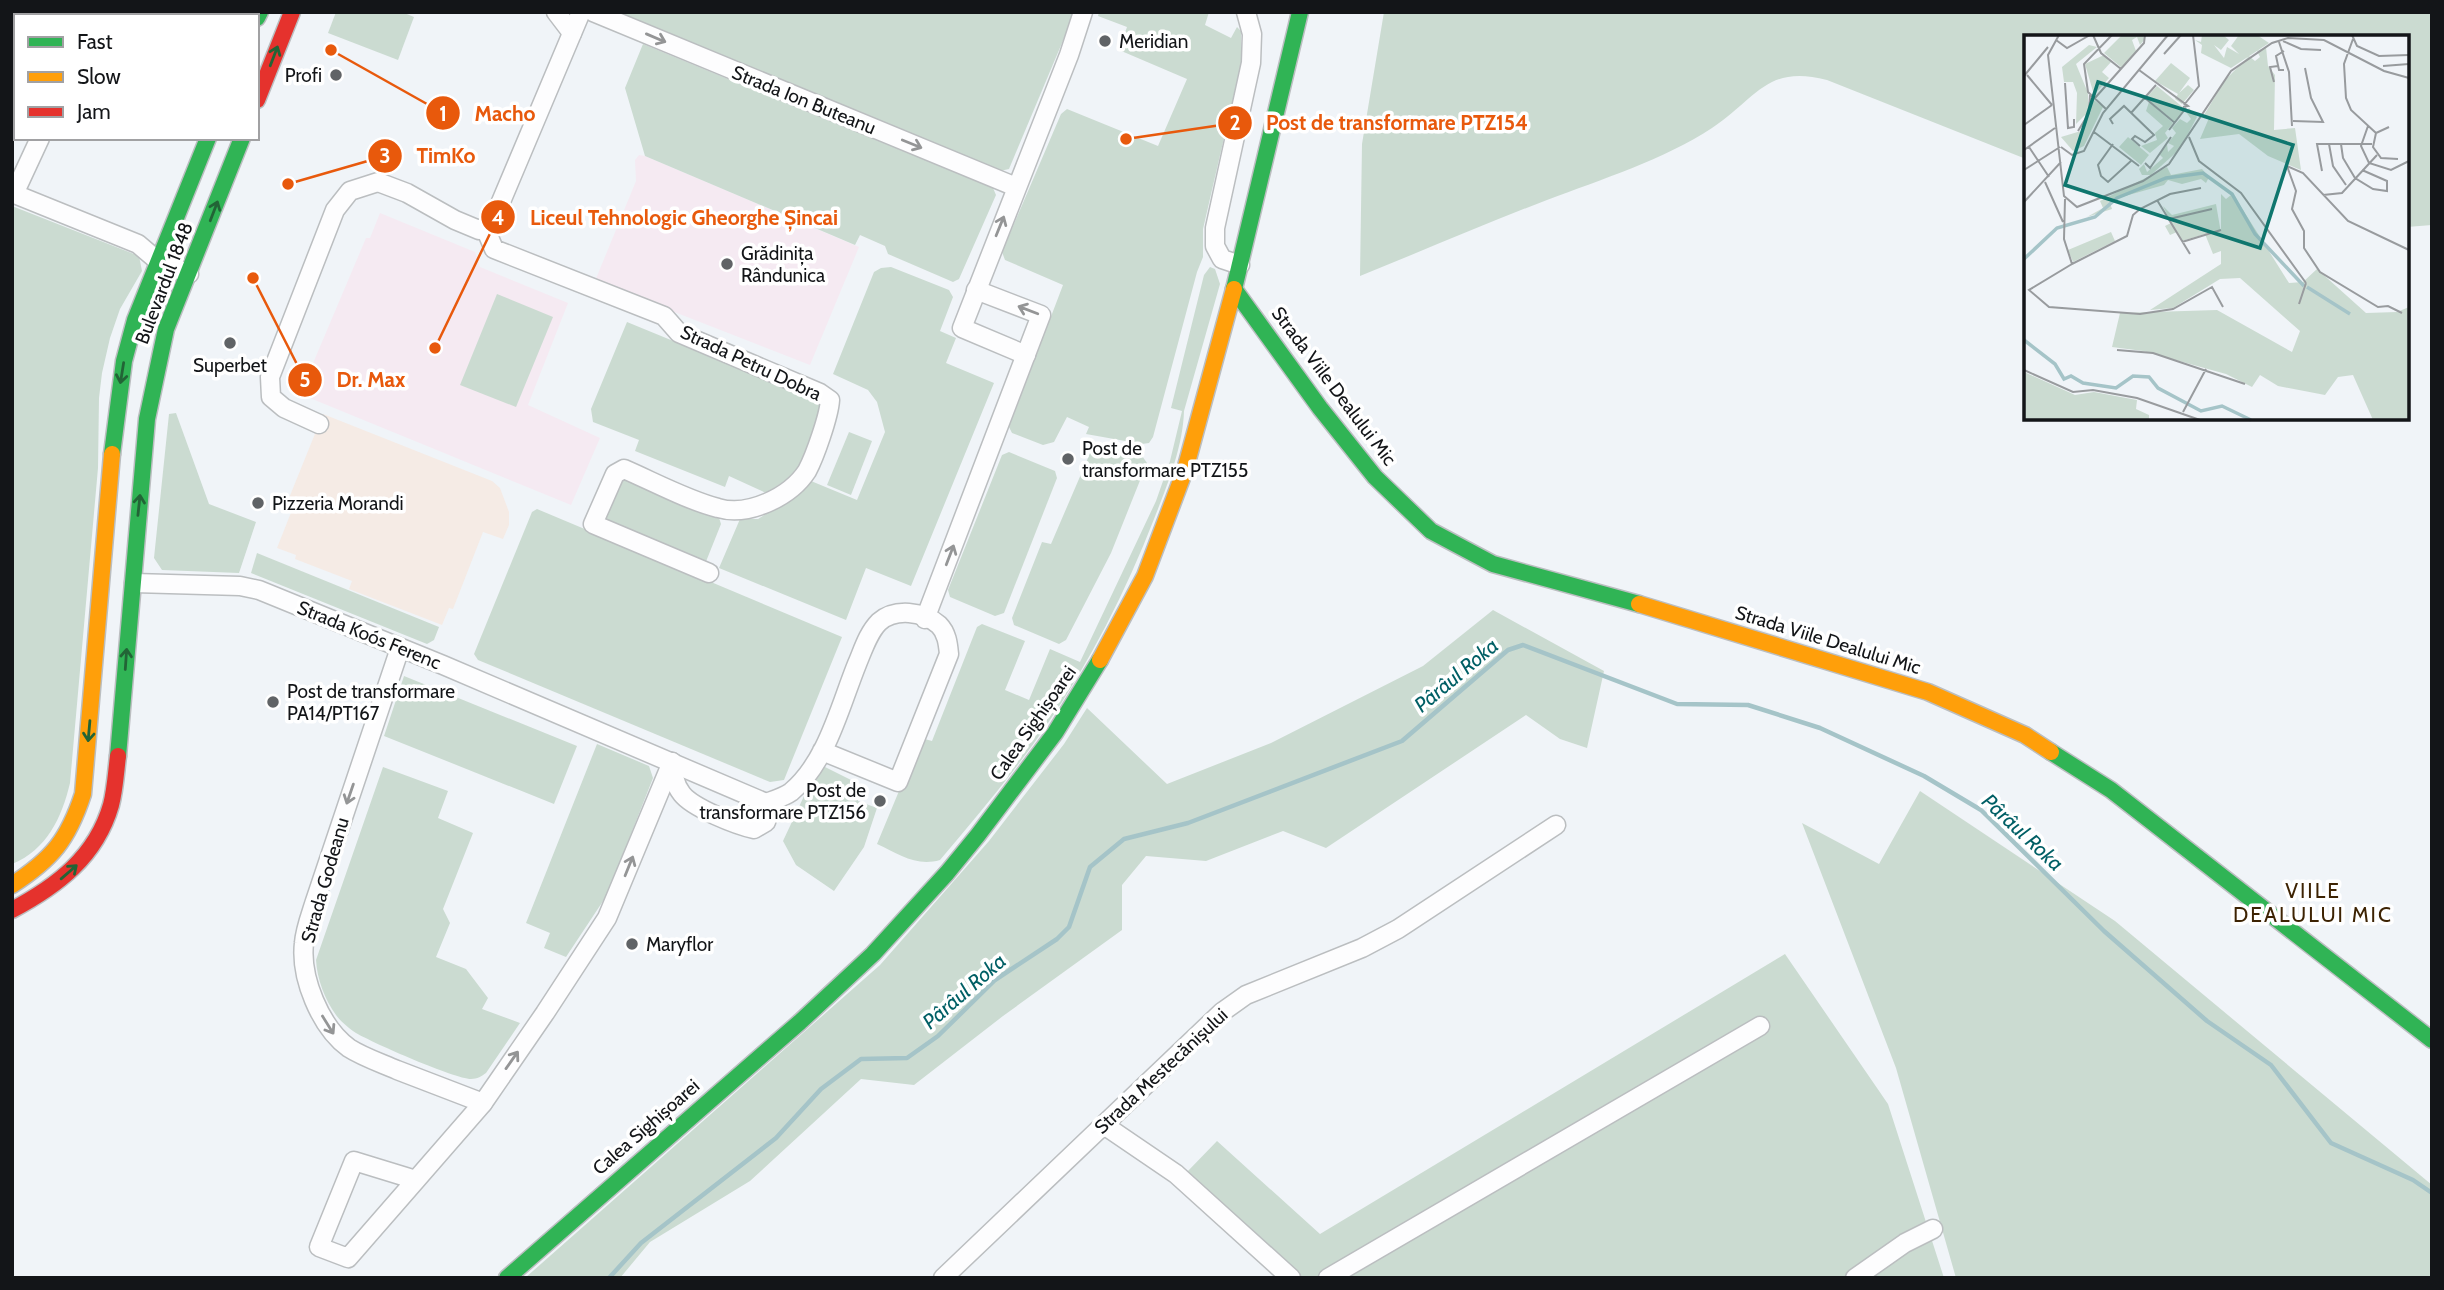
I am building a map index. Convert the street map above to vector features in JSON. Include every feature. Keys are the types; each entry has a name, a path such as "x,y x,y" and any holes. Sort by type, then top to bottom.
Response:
{"street":[{"path":"259,95 292,12"},
{"path":"556,12 572,33"},
{"path":"319,424 284,408 271,397 270,377 335,210 350,191 378,182 407,193 479,230 492,223 581,12"},
{"name":"Strada Ion Buteanu","path":"593,12 1016,187"},
{"path":"1026,355 962,328 1083,12"},
{"path":"1240,265 1222,259 1215,246 1214,228 1251,63 1252,34 1245,12"},
{"name":"Calea Sighișoarei","path":"507,1278 800,1022 873,954 947,873 1055,733 1097,666 1145,576 1185,470 1214,373 1300,12"},
{"path":"39,140 13,194 144,247 158,261 188,274"},
{"name":"Bulevardul 1848","path":"103,571 115,418 124,361 135,320 207,140"},
{"name":"Bulevardul 1848","path":"12,910 47,891 76,866 97,839 111,805 119,748 147,419 156,368 166,329 241,140"},
{"name":"Strada Petru Dobra","path":"485,228 494,249 664,316 679,333 820,393 830,400 829,412 807,471 792,487 750,510 720,509 624,469 615,474 593,524 709,573"},
{"name":"Strada Viile Dealului Mic","path":"1234,289 1320,408 1375,477 1431,531 1493,564 1583,587 1928,692 2025,735 2111,790 2432,1040"},
{"path":"925,619 1041,315 976,290"},
{"path":"12,885 36,870 62,846 83,794 102,590 100,580 103,571 108,567 122,565 132,583 119,599 112,598 102,590"},
{"name":"Strada Koós Ferenc","path":"132,583 240,586 259,590 766,803"},
{"path":"672,762 673,778 683,796 737,825 754,829 766,822 769,811 766,803 789,793 807,775 822,751 867,640 879,622 895,612 910,613 938,625 947,637 949,654 898,782 822,751"},
{"name":"Strada Godeanu","path":"400,648 314,901 306,932 304,962 314,1000 335,1035 349,1048 377,1062 482,1102"},
{"path":"416,1180 354,1161 318,1247 348,1258 416,1180 482,1102 607,918 672,762"},
{"name":"Strada Mestecănișului","path":"943,1278 1222,1012 1247,995 1362,948 1398,929 1556,825"},
{"path":"1328,1278 1760,1026"},
{"path":"1104,1125 1176,1174 1291,1278"},
{"path":"1855,1278 1905,1243 1933,1229"}],"shaded area":[{"path":"12,12 64,12 14,14 12,132"},
{"path":"336,12 402,12 414,17 398,60 328,33"},
{"path":"610,12 1075,12 1009,169 1000,171"},
{"path":"1099,12 1209,12 1205,25 1231,38 1237,27 1241,31 1241,64 1203,229 1203,257 1153,437 1149,443 1142,444 1086,434 1089,427 1067,417 1054,442 1043,445 1012,433 1009,427 1063,285 1005,260 1002,252 1061,114 1067,109 1158,146 1187,79 1119,50 1127,27 1098,16"},
{"path":"1384,12 2432,12 2432,225 2409,227 2409,35 2024,35 2024,158 1827,80 1807,76 1776,80 1752,95 1712,128 1674,150 1360,276 1362,144"},
{"path":"643,44 993,188 996,195 959,279 953,282 888,254 885,246 860,235 855,245 645,156 625,88"},
{"name":"Grădinița Rândunica","path":"639,155 859,247 810,365 595,281 636,181 635,160"},
{"path":"12,206 139,256 142,271 120,309 102,373 98,468 70,783 57,820 44,841 24,858 12,864"},
{"path":"380,213 475,252 480,267 568,303 528,405 600,438 571,505 300,394 366,238 370,238"},
{"path":"891,267 949,290 953,297 940,331 956,338 946,363 994,383 911,586 866,568 846,620 719,568 740,519 758,519 798,494 811,481 857,500 885,432 877,402 868,390 833,374 874,272"},
{"path":"1210,267 1215,269 1220,284 1184,411 1174,466 1132,573 1078,677 1021,761 940,860 915,861 877,844 921,738 932,741 977,627 982,624 1025,641 1005,690 1029,700 1050,649 1080,662 1156,501 1170,461 1182,411 1171,408 1204,275"},
{"path":"497,294 553,317 516,407 460,385"},
{"path":"627,322 822,402 824,407 799,472 766,493 729,476 725,487 635,451 639,440 593,422 591,409"},
{"path":"176,413 209,504 256,522 239,573 162,570 154,558 169,414"},
{"path":"323,414 492,481 500,488 509,512 509,525 503,539 483,532 453,609 449,608 442,625 349,589 352,581 295,559 296,555 277,548 294,505 287,503"},
{"path":"849,432 872,441 851,495 827,485"},
{"path":"1094,444 1140,453 1147,463 1111,553 1066,640 1059,644 1014,625 1012,618 1042,542 1051,544"},
{"path":"1009,452 1055,471 1057,478 1004,613 995,616 950,597 948,590 1002,455"},
{"path":"629,476 717,511 721,524 705,564 603,523 620,479"},
{"path":"537,509 842,637 784,780 770,782 478,660 474,654 532,512"},
{"path":"257,553 439,627 434,640 427,644 251,573"},
{"path":"1493,610 1604,671 1587,748 1560,739 1526,715 1326,848 1283,831 1206,861 1146,856 1122,885 1122,930 1003,1016 914,1085 861,1079 750,1181 650,1242 620,1278 525,1278 880,965 989,841 1064,744 1087,708 1167,784 1271,743 1423,666"},
{"path":"404,676 577,746 554,804 384,736"},
{"path":"597,744 649,766 653,778 607,895 566,957 544,948 550,933 526,923"},
{"path":"819,764 853,781 858,801 877,808 864,847 834,891 796,865 783,841"},
{"path":"383,767 448,791 438,818 473,833 443,909 450,923 436,957 466,969 488,998 482,1009 520,1023 486,1073 477,1078 462,1077 432,1067 356,1033 336,1015 320,982 316,960"},
{"path":"1920,791 2115,921 2432,1185 2432,1278 1956,1278 1896,1068 1802,823 1879,864"},
{"path":"1785,954 1888,1104 1944,1278 1300,1278 1187,1172 1217,1141 1320,1234"}],"waterway":[{"name":"Pârâul Roka","path":"609,1278 641,1243 776,1138 821,1089 861,1059 907,1058 938,1036 995,980 1057,939 1069,927 1090,867 1124,839 1188,823 1402,741 1508,650 1523,645 1677,704 1748,705 1820,728 1924,776 1981,810 2104,931 2207,1021 2271,1065 2331,1143 2413,1180 2432,1193"}],"traffic: fast":[{"path":"1234,289 1300,12"},
{"path":"112,454 124,361 135,320 207,140"},
{"path":"118,756 147,419 166,329 241,140"},
{"path":"1234,289 1320,408 1375,477 1431,531 1493,564 1639,604"},
{"path":"507,1278 800,1022 873,954 978,835 1055,733 1100,660"},
{"path":"2051,752 2111,790 2432,1040"}],"traffic: slow":[{"path":"1100,660 1145,576 1185,470 1234,289"},
{"path":"12,885 38,866 57,847 71,824 83,794 112,454"},
{"path":"1639,604 1928,692 2025,735 2051,752"}],"traffic: jam":[{"path":"259,95 292,12"},
{"path":"12,910 59,880 73,868 96,840 111,805 118,756"}],"place":[{"name":"Meridian","path":"1105,41"},
{"name":"Macho","path":"331,50"},
{"name":"Profi","path":"336,75"},
{"name":"Post de transformare PTZ154","path":"1126,139"},
{"name":"TimKo","path":"288,184"},
{"name":"Grădinița Rândunica","path":"727,264"},
{"name":"Dr. Max","path":"253,278"},
{"name":"Superbet","path":"230,343"},
{"name":"Liceul Tehnologic Gheorghe Șincai","path":"435,348"},
{"name":"Post de transformare PTZ155","path":"1068,459"},
{"name":"Pizzeria Morandi","path":"258,503"},
{"name":"Post de transformare PA14/PT167","path":"273,702"},
{"name":"Post de transformare PTZ156","path":"880,801"},
{"name":"Maryflor","path":"632,944"}],"district":[{"name":"VIILE DEALULUI MIC","path":"2313,902"}]}
